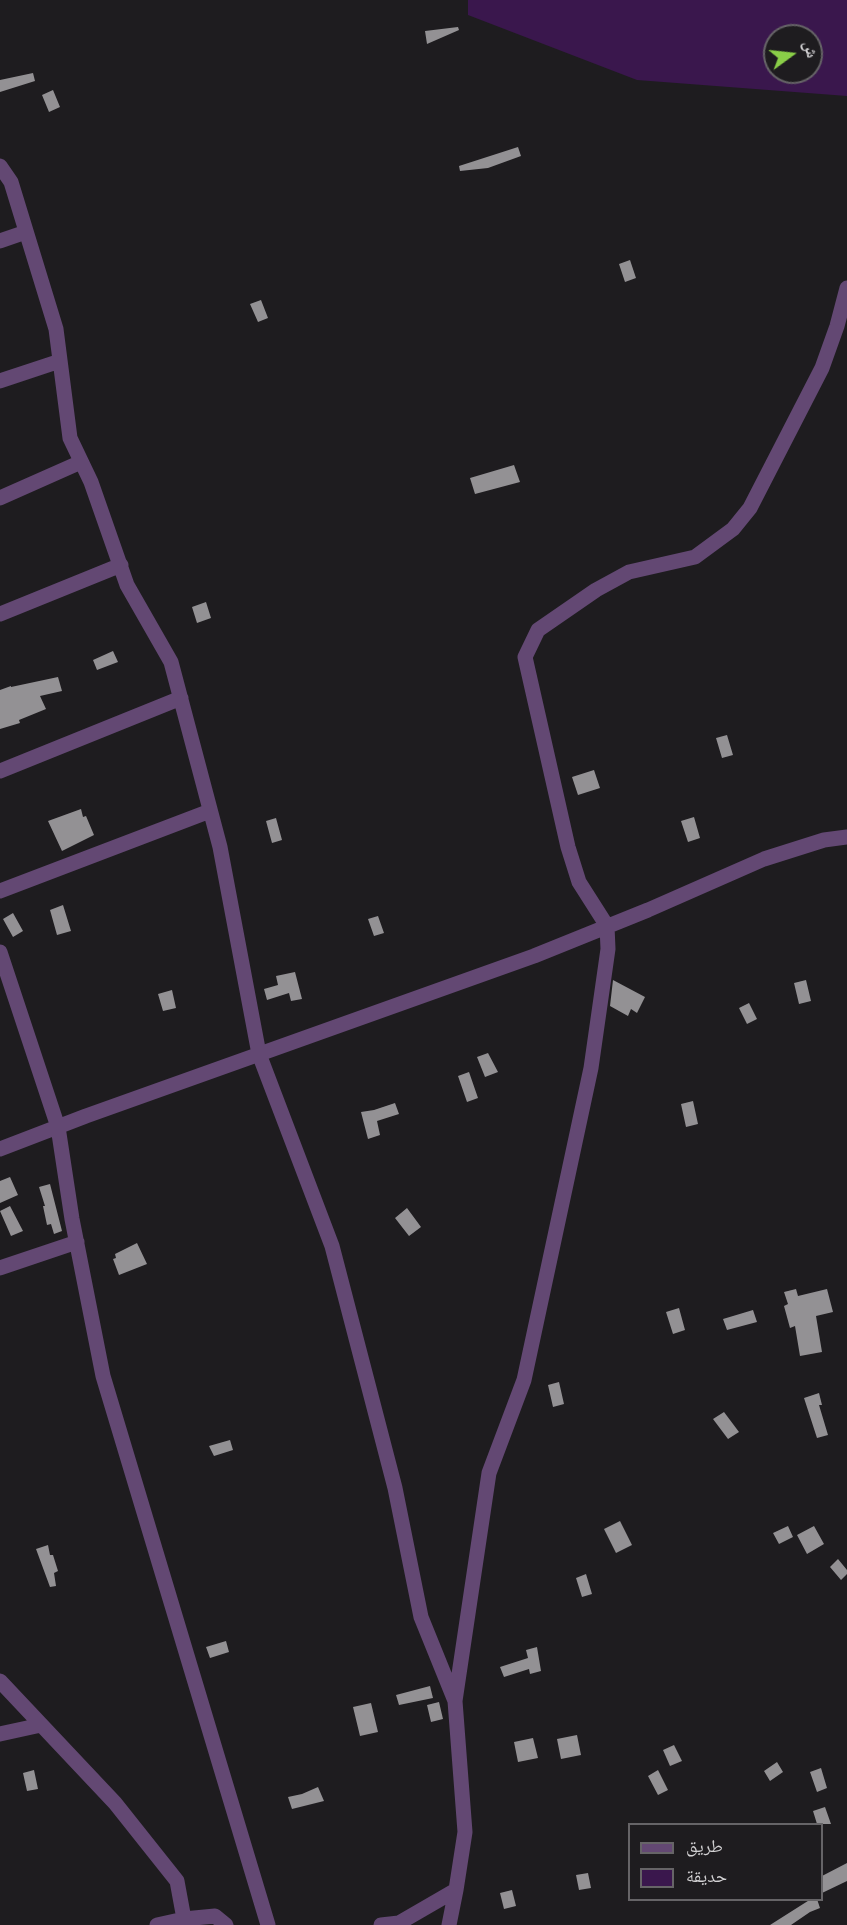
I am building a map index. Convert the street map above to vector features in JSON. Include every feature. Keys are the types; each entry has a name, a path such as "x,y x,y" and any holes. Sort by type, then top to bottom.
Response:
{"street":[{"path":"0,166 11,182 56,329 70,438 91,482 128,585 171,662 220,847 259,1054 332,1246 395,1488 421,1617 455,1701"},
{"path":"0,241 26,232"},
{"path":"449,1925 465,1832 455,1701 489,1473 524,1380 591,1068 608,948 607,926 579,882 568,847 525,657 538,630 596,590 629,572 695,556 733,530 750,508 822,368 847,288"},
{"path":"0,381 60,361"},
{"path":"0,498 81,462"},
{"path":"0,614 121,565"},
{"path":"0,771 181,698"},
{"path":"0,891 210,811"},
{"path":"0,1149 534,956 764,860 824,840 847,837"},
{"path":"0,952 58,1127 76,1242 103,1376 268,1925"},
{"path":"0,1268 76,1242"},
{"path":"0,1681 115,1803 177,1881 184,1919"},
{"path":"0,1734 41,1725"},
{"path":"381,1925 399,1923 456,1890"},
{"path":"157,1925 215,1916 226,1925"}],"green space":[{"path":"468,0 847,0 847,96 637,80 468,15"}],"building":[{"path":"458,27 459,30 427,44 425,31"},
{"path":"33,73 35,81 0,92 0,80"},
{"path":"53,90 60,107 49,112 42,95"},
{"path":"518,147 521,156 488,168 460,171 459,166"},
{"path":"630,260 636,278 625,282 619,264"},
{"path":"261,300 268,318 258,322 250,304"},
{"path":"514,465 520,482 475,494 470,478"},
{"path":"206,602 211,618 197,623 192,607"},
{"path":"113,651 118,662 97,670 93,660"},
{"path":"58,677 62,691 40,696 46,709 19,720 20,723 0,729 0,690"},
{"path":"727,735 733,755 722,758 716,738"},
{"path":"594,770 600,788 578,795 572,777"},
{"path":"81,809 94,835 62,851 48,821"},
{"path":"694,817 700,838 688,842 681,821"},
{"path":"276,818 282,840 272,843 266,821"},
{"path":"63,905 71,931 57,935 50,910"},
{"path":"13,913 23,931 13,937 3,919"},
{"path":"378,916 384,933 374,936 368,919"},
{"path":"295,972 302,999 291,1001 289,993 267,1000 264,989 278,985 276,976"},
{"path":"613,980 645,997 637,1013 631,1009 628,1016 610,1006"},
{"path":"806,980 811,1001 799,1004 794,983"},
{"path":"172,990 176,1008 163,1011 158,994"},
{"path":"749,1003 757,1019 747,1024 739,1008"},
{"path":"488,1053 498,1072 485,1077 477,1057"},
{"path":"469,1072 478,1098 467,1102 458,1076"},
{"path":"693,1101 698,1124 686,1127 681,1104"},
{"path":"395,1103 399,1114 377,1121 380,1135 368,1139 361,1112"},
{"path":"10,1177 18,1195 0,1203 0,1181"},
{"path":"50,1184 62,1231 54,1234 51,1224 47,1225 43,1206 45,1206 39,1187"},
{"path":"10,1206 23,1231 11,1236 0,1211"},
{"path":"407,1208 421,1227 409,1236 395,1218"},
{"path":"137,1243 147,1264 119,1275 113,1259 116,1258 115,1254"},
{"path":"796,1289 798,1296 827,1289 833,1312 816,1316 822,1352 800,1356 795,1326 790,1328 784,1306 788,1304 784,1292"},
{"path":"679,1308 685,1330 673,1334 666,1312"},
{"path":"753,1310 757,1322 727,1330 723,1319"},
{"path":"559,1382 564,1404 553,1407 548,1385"},
{"path":"819,1393 822,1405 819,1405 828,1435 817,1438 804,1398"},
{"path":"724,1412 739,1432 728,1439 713,1419"},
{"path":"230,1440 233,1450 214,1456 209,1446"},
{"path":"620,1521 632,1545 616,1553 604,1529"},
{"path":"788,1526 793,1537 779,1544 773,1533"},
{"path":"814,1526 824,1544 807,1554 797,1535"},
{"path":"48,1545 58,1571 54,1573 56,1586 50,1587 36,1549"},
{"path":"838,1559 847,1570 847,1574 841,1580 830,1567"},
{"path":"586,1574 592,1594 582,1597 576,1578"},
{"path":"226,1641 229,1652 210,1658 206,1647"},
{"path":"537,1647 541,1671 530,1674 529,1669 504,1677 500,1667 528,1658 526,1650"},
{"path":"430,1686 433,1698 399,1705 396,1695"},
{"path":"439,1702 443,1719 431,1722 427,1705"},
{"path":"371,1703 378,1732 360,1736 353,1707"},
{"path":"577,1735 581,1755 561,1759 557,1739"},
{"path":"533,1738 538,1758 518,1762 514,1742"},
{"path":"674,1745 682,1761 670,1766 663,1750"},
{"path":"777,1762 783,1772 770,1781 764,1771"},
{"path":"821,1768 827,1788 817,1792 810,1772"},
{"path":"34,1770 38,1789 27,1791 23,1773"},
{"path":"658,1770 668,1790 658,1795 648,1776"},
{"path":"318,1787 324,1801 292,1809 288,1797"},
{"path":"825,1807 831,1824 817,1823 813,1811"},
{"path":"847,1863 847,1881 823,1893 823,1875"},
{"path":"588,1873 591,1888 579,1890 576,1875"},
{"path":"512,1890 516,1906 504,1909 500,1893"},
{"path":"808,1901 818,1901 820,1908 791,1925 770,1925"}]}
